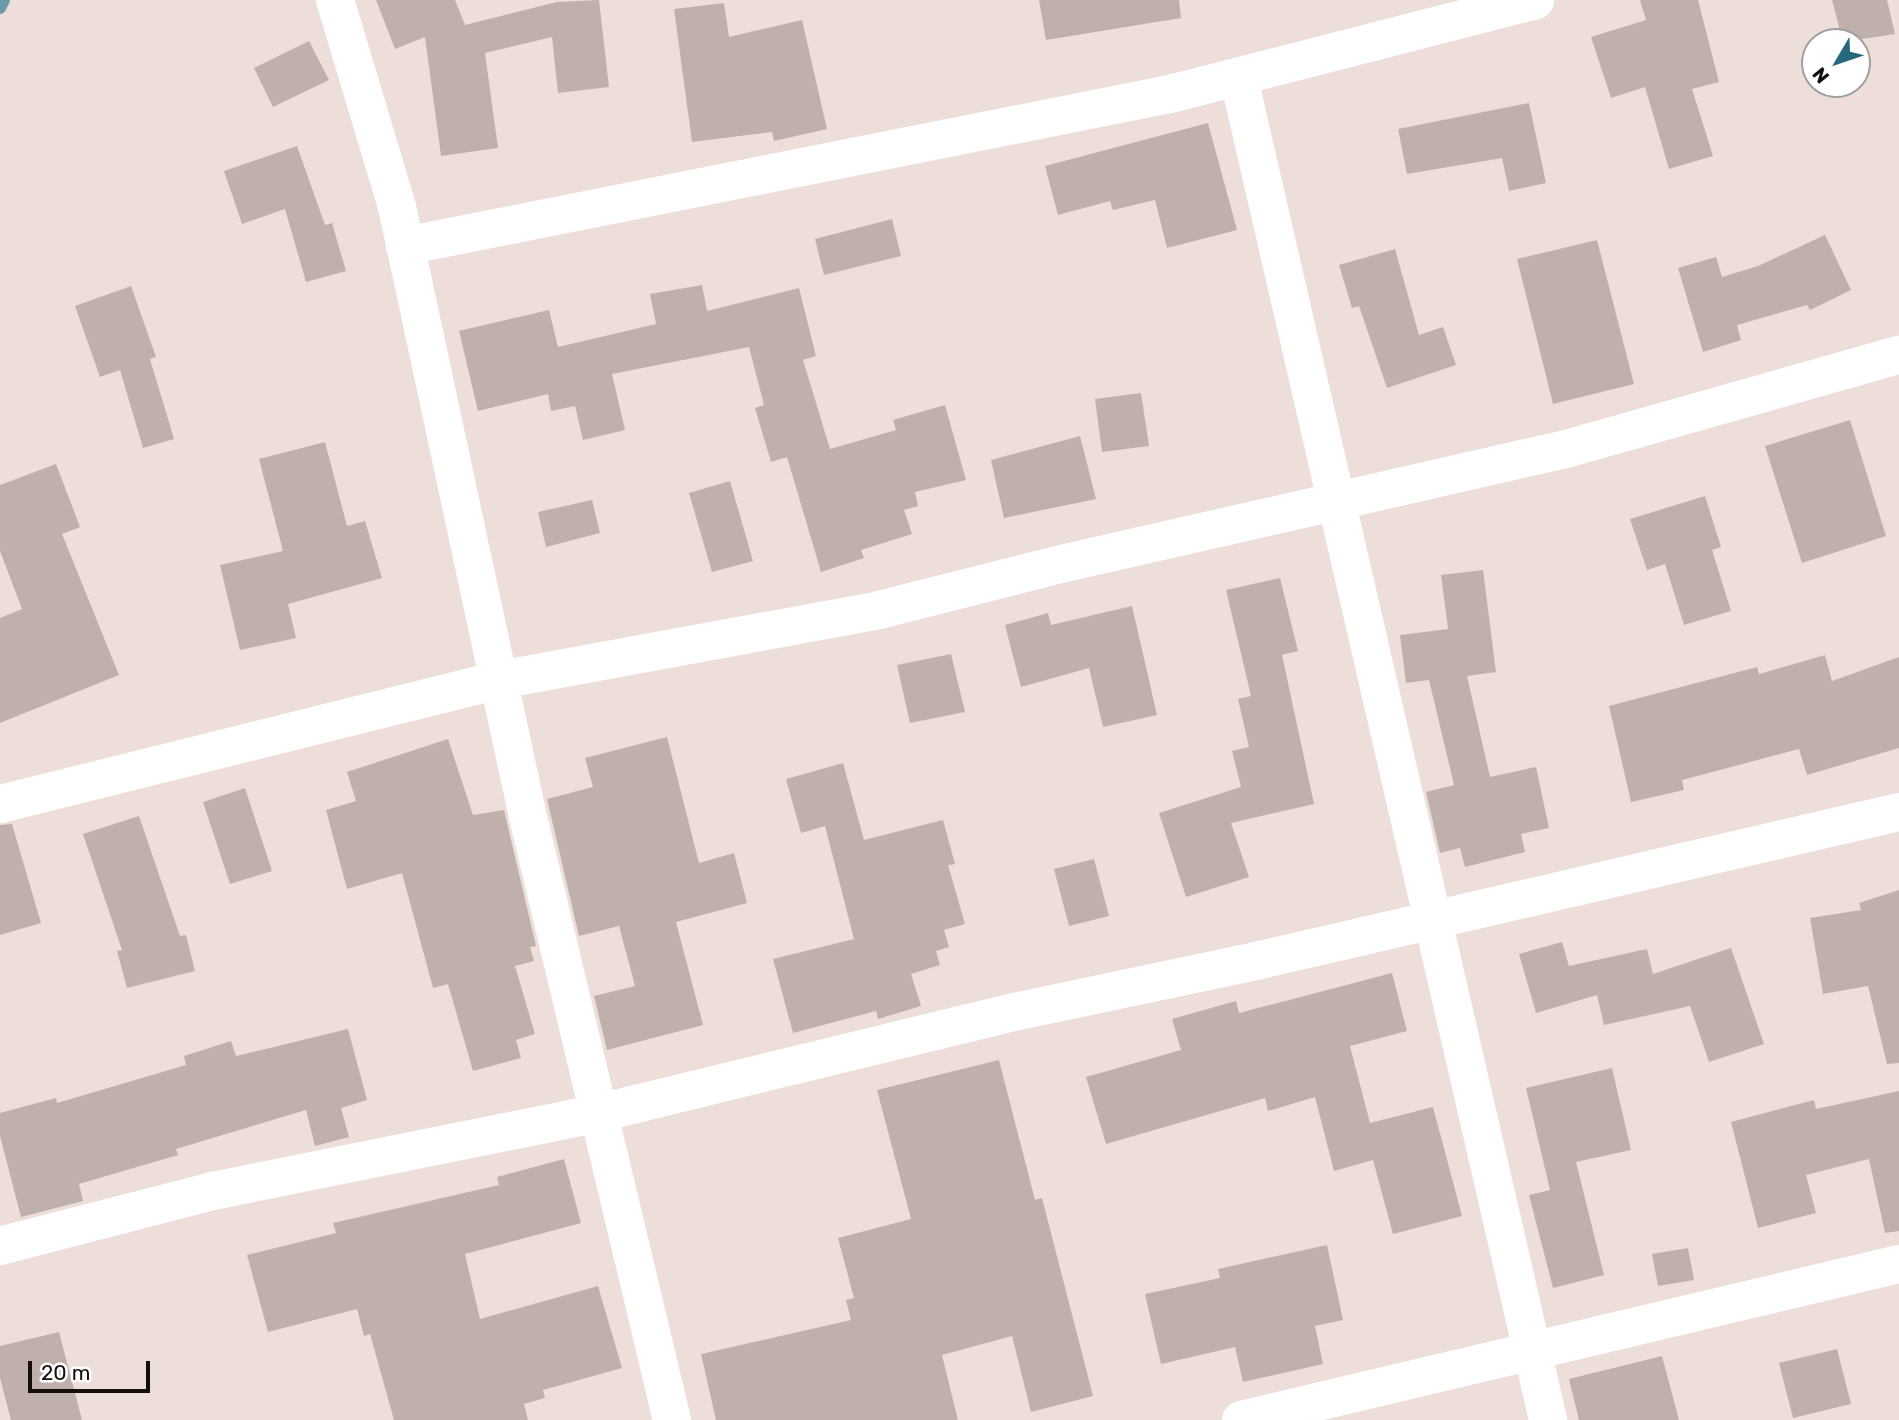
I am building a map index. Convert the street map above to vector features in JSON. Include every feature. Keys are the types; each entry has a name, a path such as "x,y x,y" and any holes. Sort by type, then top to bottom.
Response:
{"street":[{"path":"335,0 405,246 499,680 672,1420"},
{"path":"405,246 1239,79 1535,0"},
{"path":"1239,79 1548,1420"},
{"path":"0,804 499,680 880,610 1566,449 1899,355"},
{"path":"0,1246 213,1191 599,1113 1014,1012 1434,920 1899,812"},
{"path":"1241,1420 1899,1264"}],"building":[{"path":"376,0 455,0 465,25 557,2 599,0 609,87 558,93 552,37 485,53 498,148 441,156 425,37 395,49"},
{"path":"1039,0 1179,0 1181,18 1046,40"},
{"path":"1640,0 1698,0 1719,82 1692,89 1713,156 1669,169 1645,87 1611,98 1591,37 1646,20"},
{"path":"1832,0 1887,0 1895,34 1871,38 1871,28 1839,28"},
{"path":"724,3 729,37 802,20 827,129 774,141 772,132 692,142 674,9"},
{"path":"309,41 329,80 273,107 254,68"},
{"path":"1529,103 1546,183 1509,191 1502,158 1407,174 1398,129"},
{"path":"1208,123 1237,230 1167,248 1155,200 1113,210 1110,201 1058,215 1045,166"},
{"path":"297,146 325,225 332,223 346,271 306,282 285,209 242,224 224,171"},
{"path":"892,219 901,256 824,275 815,239"},
{"path":"1825,235 1851,290 1810,310 1807,305 1737,325 1741,340 1703,352 1678,268 1716,257 1722,277 1758,266"},
{"path":"1597,240 1634,384 1553,404 1517,259"},
{"path":"1395,249 1419,335 1443,327 1456,365 1387,388 1359,306 1352,308 1339,265"},
{"path":"702,285 707,311 799,288 816,356 803,360 830,449 896,430 893,420 945,405 966,480 915,492 918,506 904,510 912,534 861,550 864,558 821,572 787,457 771,462 755,408 764,405 749,347 612,374 625,430 583,440 575,406 551,411 548,394 478,411 459,331 549,310 558,347 656,324 650,294"},
{"path":"131,286 156,357 150,359 174,439 143,448 120,370 100,377 75,306"},
{"path":"1141,393 1149,446 1102,452 1095,399"},
{"path":"1850,420 1886,536 1802,563 1765,446"},
{"path":"1080,436 1096,499 1004,518 991,460"},
{"path":"325,442 347,526 365,521 382,578 288,604 296,638 240,650 220,565 283,551 259,459"},
{"path":"56,464 80,527 62,534 119,675 0,723 0,618 22,609 0,551 0,485"},
{"path":"730,481 753,561 712,572 689,493"},
{"path":"1705,496 1721,547 1712,550 1731,611 1684,625 1665,564 1647,570 1630,519"},
{"path":"592,500 600,533 546,547 538,512"},
{"path":"1483,570 1496,672 1467,676 1490,777 1536,767 1549,828 1521,834 1525,852 1465,867 1460,848 1440,853 1426,792 1454,785 1429,680 1406,683 1400,635 1448,629 1441,575"},
{"path":"1280,578 1298,651 1282,655 1314,804 1231,823 1249,877 1186,897 1159,813 1241,787 1232,751 1249,747 1238,699 1251,696 1226,590"},
{"path":"1132,606 1157,715 1103,727 1089,668 1021,687 1005,625 1048,613 1051,625"},
{"path":"951,654 965,712 910,723 897,665"},
{"path":"1825,655 1832,681 1899,657 1899,748 1807,775 1799,749 1682,780 1684,790 1631,802 1609,706 1757,667 1759,674"},
{"path":"667,737 699,863 734,853 747,903 676,922 703,1025 607,1050 594,996 635,986 619,926 579,936 547,799 593,787 585,758"},
{"path":"448,739 473,815 504,810 536,946 530,947 534,961 515,966 535,1034 516,1040 521,1058 473,1071 448,984 433,988 402,873 347,889 326,810 356,801 347,772"},
{"path":"843,763 864,840 943,820 955,864 948,865 965,924 944,930 949,947 936,951 940,965 911,974 921,1006 878,1019 876,1011 793,1033 773,959 854,939 825,826 801,833 786,779"},
{"path":"245,788 272,871 230,884 203,802"},
{"path":"139,816 180,936 186,935 195,971 127,988 117,951 122,950 83,834"},
{"path":"12,824 41,923 0,935 0,825"},
{"path":"1094,859 1109,916 1069,926 1054,869"},
{"path":"1899,890 1899,1063 1887,1064 1868,986 1823,994 1810,918 1861,910 1859,903"},
{"path":"1562,942 1569,966 1647,949 1653,974 1731,948 1764,1044 1709,1062 1690,1006 1604,1025 1597,995 1536,1013 1519,954"},
{"path":"1392,973 1407,1031 1350,1046 1370,1123 1433,1107 1462,1216 1393,1234 1373,1160 1334,1171 1315,1097 1268,1111 1265,1098 1106,1144 1086,1077 1181,1050 1172,1019 1236,1001 1239,1013"},
{"path":"348,1029 367,1100 341,1108 349,1137 315,1146 306,1110 176,1149 178,1155 79,1184 83,1201 21,1217 0,1136 0,1113 56,1098 57,1103 186,1065 184,1056 231,1041 236,1056"},
{"path":"999,1060 1035,1200 1042,1198 1093,1396 1031,1412 1012,1336 942,1355 958,1420 716,1420 701,1354 851,1320 846,1300 854,1298 838,1238 911,1219 877,1090"},
{"path":"1612,1068 1631,1150 1576,1162 1604,1275 1553,1288 1529,1195 1550,1190 1526,1088"},
{"path":"1899,1091 1899,1231 1885,1233 1869,1159 1806,1175 1816,1213 1758,1228 1731,1122 1814,1100 1816,1109"},
{"path":"564,1159 581,1223 465,1254 480,1319 598,1286 622,1368 543,1390 545,1398 524,1404 528,1420 394,1420 370,1334 364,1336 357,1309 268,1332 247,1255 336,1233 333,1223 499,1185 497,1177"},
{"path":"1327,1245 1343,1320 1315,1326 1323,1364 1243,1382 1235,1347 1161,1364 1145,1294 1220,1278 1218,1269"},
{"path":"1688,1248 1694,1280 1658,1286 1652,1254"},
{"path":"59,1332 82,1420 11,1420 0,1378 0,1346"},
{"path":"1837,1349 1851,1404 1793,1418 1779,1363"},
{"path":"1662,1356 1679,1420 1579,1420 1569,1379"}],"waterway":[{"path":"0,8 4,0"}]}
